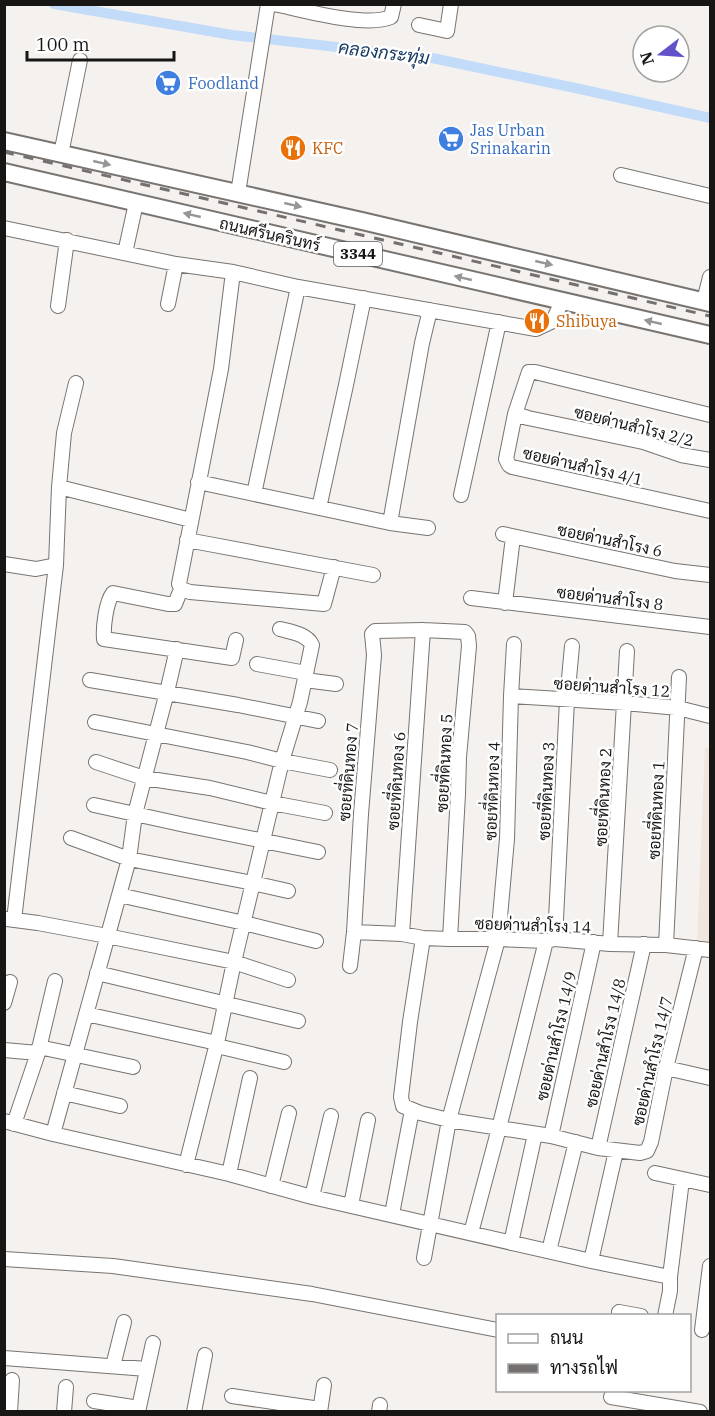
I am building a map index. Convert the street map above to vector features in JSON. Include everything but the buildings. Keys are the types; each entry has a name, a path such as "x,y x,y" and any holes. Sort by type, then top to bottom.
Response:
{"main road":[{"name":"ถนนศรีนครินทร์","path":"4,141 707,302"},
{"name":"ถนนศรีนครินทร์","path":"4,172 711,335"}],"street":[{"path":"274,4 328,10 371,22 391,17 394,4"},
{"path":"419,25 447,31 451,4"},
{"path":"238,193 267,11"},
{"path":"61,154 80,60"},
{"path":"621,175 711,196"},
{"path":"125,253 136,202"},
{"path":"4,228 176,264 233,272 297,287 536,329 553,321 562,301"},
{"path":"58,306 67,240"},
{"path":"168,304 176,264"},
{"path":"233,272 221,369 187,540 179,584 181,589 175,604 113,593 109,598 103,632 104,639 108,640 232,658 236,640"},
{"path":"707,302 711,277"},
{"path":"254,494 297,287"},
{"path":"319,508 364,298"},
{"path":"390,523 430,310"},
{"path":"461,495 499,322"},
{"name":"ซอยด่านสำโรง 4/1","path":"711,416 529,372 515,414 506,459 512,467 711,511"},
{"path":"76,383 64,433 56,565 9,919 234,962 288,980"},
{"name":"ซอยด่านสำโรง 2/2","path":"515,414 643,442 681,455 711,460"},
{"path":"198,482 390,523 428,528"},
{"path":"59,488 191,520"},
{"name":"ซอยด่านสำโรง 6","path":"505,603 508,536 675,571 711,575"},
{"path":"187,540 374,575"},
{"path":"4,564 36,568 56,565"},
{"path":"181,589 189,592 324,604 334,567"},
{"name":"ซอยด่านสำโรง 8","path":"471,598 711,627"},
{"path":"186,1165 217,1045 234,962 282,761 300,702 312,645 305,637 280,629"},
{"name":"ซอยที่ดินทอง 7","path":"350,966 374,655 372,634 375,631 423,630"},
{"name":"ซอยที่ดินทอง 6","path":"402,934 423,630"},
{"name":"ซอยที่ดินทอง 5","path":"423,630 465,632 469,646 459,757 450,939"},
{"name":"ซอยที่ดินทอง 4","path":"424,1258 450,1120 498,939 507,839 514,644"},
{"name":"ซอยที่ดินทอง 3","path":"471,1233 550,940 572,646"},
{"path":"53,1134 129,859 135,814 177,649"},
{"name":"ซอยที่ดินทอง 2","path":"610,944 627,651"},
{"path":"257,664 336,684"},
{"name":"ซอยที่ดินทอง 1","path":"666,945 679,677"},
{"path":"90,680 167,692 318,721"},
{"name":"ซอยด่านสำโรง 12","path":"511,696 678,708 711,716"},
{"path":"95,722 330,770"},
{"path":"96,762 144,778 210,788 325,813"},
{"path":"94,805 318,852"},
{"path":"71,838 129,859 288,891"},
{"path":"119,895 316,941"},
{"name":"ซอยด่านสำโรง 14","path":"354,932 402,934 423,938 666,945 711,950"},
{"path":"423,938 401,1097 403,1106 450,1120 551,1136 598,1149 616,1151 591,1261"},
{"name":"ซอยด่านสำโรง 14/9","path":"551,1136 594,942"},
{"name":"ซอยด่านสำโรง 14/8","path":"598,1149 644,944"},
{"name":"ซอยด่านสำโรง 14/7","path":"616,1151 640,1153 646,1151 651,1142 666,1068 696,948"},
{"path":"98,973 298,1021"},
{"path":"55,981 38,1050 9,1123 229,1174 312,1197 670,1277"},
{"path":"4,1003 9,982"},
{"path":"86,1014 284,1062"},
{"path":"4,1050 38,1050 133,1067"},
{"path":"666,1068 711,1078"},
{"path":"229,1174 250,1077"},
{"path":"64,1093 120,1106"},
{"path":"392,1214 412,1110"},
{"path":"271,1186 289,1113"},
{"path":"312,1197 331,1116"},
{"path":"351,1205 368,1120"},
{"path":"511,1243 535,1134"},
{"path":"549,1251 576,1142"},
{"path":"655,1173 711,1185"},
{"path":"665,1314 682,1180"},
{"path":"4,1258 113,1266 312,1294 496,1330"},
{"path":"701,1330 711,1266"},
{"path":"619,1312 630,1314"},
{"path":"113,1366 124,1322"},
{"path":"94,1401 138,1410 153,1343"},
{"path":"194,1412 205,1355"},
{"path":"4,1358 147,1369"},
{"path":"10,1412 12,1380"},
{"path":"232,1396 320,1410 324,1385"},
{"path":"64,1412 66,1387"},
{"path":"608,1400 700,1412"}],"shaded area":[{"path":"705,747 710,749 710,945 697,943"}],"waterway":[{"name":"คลองกระทุ่ม","path":"54,4 232,35 432,58 710,118"}],"railway":[{"path":"4,152 710,316"}],"place":[{"name":"Foodland","path":"168,83"},
{"name":"Jas Urban Srinakarin","path":"451,139"},
{"name":"KFC","path":"293,148"},
{"name":"Shibuya","path":"537,321"}]}
